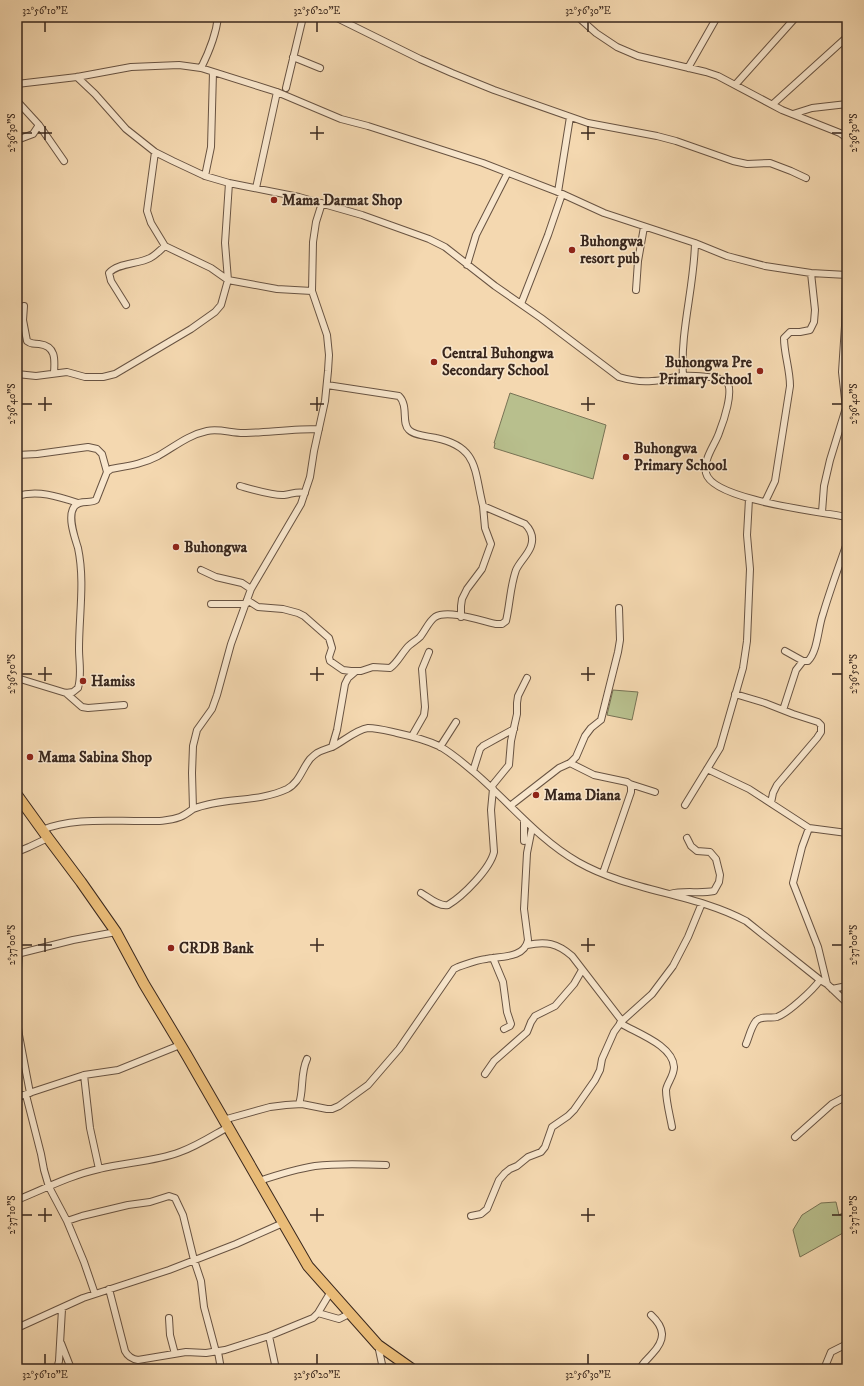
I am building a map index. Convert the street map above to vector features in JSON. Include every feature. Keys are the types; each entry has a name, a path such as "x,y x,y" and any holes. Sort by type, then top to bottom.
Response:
{"highway":[{"path":"17,795 116,932 144,984 308,1266 330,1293 378,1345 412,1369"}],"street":[{"path":"201,68 210,46 218,17"},
{"path":"286,88 292,57 303,17"},
{"path":"335,17 426,62 494,90 570,117 588,123 676,140 733,161 748,164 770,163 806,178"},
{"path":"578,17 596,33 617,47 638,56 706,72 736,84 782,110 840,133 847,138"},
{"path":"688,68 717,17"},
{"path":"736,84 796,17"},
{"path":"773,104 847,37"},
{"path":"292,57 320,68"},
{"path":"17,84 77,77 131,67 179,65 201,68 277,92 341,120 368,126 483,163 507,174 560,193 604,213 695,243 726,256 765,266 811,273 847,276 842,372 845,388 846,408 830,460 824,486 822,512"},
{"path":"206,176 211,147 212,72"},
{"path":"77,77 95,94 126,129 155,152 206,176 229,183 322,203 362,215 429,239 444,247 619,377 630,380 651,381 683,376 720,378 726,380 729,385 730,392 720,432 708,460 706,473 712,481 727,490 749,499 847,517"},
{"path":"256,188 277,92"},
{"path":"17,101 39,125 64,161"},
{"path":"793,114 812,108 847,104"},
{"path":"522,304 548,235 560,193 570,117"},
{"path":"17,140 33,134 39,125"},
{"path":"155,152 147,211 151,223 165,246 211,268 228,280 277,289 312,291"},
{"path":"467,265 476,235 486,212 507,174"},
{"path":"17,374 36,376 67,372 85,377 103,377 125,369 154,350 191,329 215,312 221,305 228,280 225,243 229,183"},
{"path":"193,809 193,746 197,730 212,709 231,644 251,589 292,519 305,493 310,477 314,451 326,401 327,385 327,335 312,291 313,242 316,222 322,203"},
{"path":"636,290 638,261 644,227"},
{"path":"683,376 683,336 693,280 695,243"},
{"path":"126,305 111,281 109,273 111,270 150,259 165,246"},
{"path":"766,502 775,481 790,386 790,373 784,338 790,332 810,330 812,326 815,310 811,273"},
{"path":"24,306 23,320 27,341 30,343 47,345 51,348 54,358 54,373"},
{"path":"327,385 400,396 405,405 406,425 408,430 414,433 449,441 458,446 474,465 483,506 485,528 491,544 482,569 467,589 462,599 461,617"},
{"path":"17,496 26,493 41,493 54,495 78,503 93,502 96,500 107,472 111,469 141,464 157,457 195,434 221,430 245,433 293,429 319,429"},
{"path":"17,455 88,447 96,449 102,454 107,472"},
{"path":"240,486 273,494 284,495 294,492 305,493"},
{"path":"685,805 720,748 743,668 747,641 750,569 747,523 749,499"},
{"path":"66,693 73,692 78,688 80,672 79,649 82,572 73,534 72,516 73,508 78,503"},
{"path":"211,604 247,602 258,607 283,609 298,613 304,616 329,638 332,648 329,657 330,661 343,670 355,672 374,668 390,668 395,664 406,648 419,638 436,617 442,614 496,624 502,624 506,621 509,598 517,567 531,546 532,533 525,524 483,506"},
{"path":"785,651 803,661 808,661 810,658 816,642 822,616 847,542"},
{"path":"201,570 216,577 242,583 251,589"},
{"path":"510,806 559,768 570,763 576,757 585,736 591,728 601,720 604,714 620,640 619,608"},
{"path":"412,736 424,715 425,707 422,669 429,652"},
{"path":"784,707 796,670 803,661"},
{"path":"332,747 337,730 345,684 348,678 355,672"},
{"path":"17,678 66,693 82,707 88,708 124,705"},
{"path":"421,893 440,905 448,905 470,887 493,857 494,852 491,810 492,788 509,765 518,696 527,678"},
{"path":"735,694 818,722 821,726 821,732 817,738 777,785 773,793 771,803"},
{"path":"440,747 456,722"},
{"path":"17,852 45,834 52,826 79,822 101,821 164,821 181,817 193,809 206,804 250,799 287,789 297,780 315,754 332,747 367,728 375,728 428,741 458,758 492,788 532,828 568,856 588,867 668,895 702,903 733,914 746,921 830,987 847,1003"},
{"path":"473,771 480,749 514,729"},
{"path":"570,763 594,775 655,792"},
{"path":"707,770 749,789 809,828 847,833"},
{"path":"604,873 632,790 630,784"},
{"path":"524,820 524,841"},
{"path":"17,1200 99,1169 179,1153 206,1140 226,1123 270,1107 299,1104 332,1109 339,1106 368,1085 399,1048 454,969 475,961 508,957 523,950 527,945 528,935 524,909 527,853 532,828"},
{"path":"809,828 802,847 793,883 818,947 830,987"},
{"path":"668,895 676,892 714,891 719,882 720,875 713,854 710,852 697,851 691,846 687,838"},
{"path":"471,1216 484,1212 489,1205 496,1186 502,1177 510,1169 517,1166 528,1157 541,1152 545,1147 552,1127 574,1110 595,1080 600,1070 606,1046 621,1022 652,994 673,966 688,937 702,903"},
{"path":"17,985 18,954 73,940 116,932"},
{"path":"527,945 544,943 559,946 572,956 621,1022 654,1042 668,1053 674,1067 666,1091 672,1127"},
{"path":"493,958 503,982 507,1012 511,1024 504,1029"},
{"path":"485,1074 494,1062 527,1032 535,1016 555,1006 574,984 582,970"},
{"path":"746,1044 757,1021 765,1017 779,1016 795,1005 817,985 820,980"},
{"path":"830,987 847,986"},
{"path":"17,1020 20,1059 44,1170 49,1187 67,1221 84,1262 95,1294"},
{"path":"17,1097 84,1075 118,1070 180,1045"},
{"path":"299,1104 303,1087 303,1071 306,1059"},
{"path":"84,1075 90,1128 99,1169"},
{"path":"795,1137 832,1104 847,1096"},
{"path":"259,1181 288,1172 316,1166 358,1164 386,1165"},
{"path":"67,1221 101,1210 172,1197 175,1198 179,1203 183,1215 194,1260 201,1281 204,1307 221,1369"},
{"path":"17,1328 95,1294 169,1270 283,1223"},
{"path":"109,1289 125,1351 132,1359 138,1360 186,1352 217,1352 238,1347 307,1321 318,1313 330,1293"},
{"path":"57,1369 62,1309"},
{"path":"318,1313 339,1319 349,1314"},
{"path":"640,1369 643,1363 657,1348 662,1338 662,1328 659,1322 651,1315"},
{"path":"169,1318 170,1335 175,1354"},
{"path":"268,1336 276,1369"},
{"path":"60,1342 70,1366"},
{"path":"824,1369 831,1352 847,1344"},
{"path":"378,1345 379,1357 383,1369"}],"green space":[{"path":"510,393 606,425 593,479 494,448 494,443"},
{"path":"613,690 638,692 632,720 607,715"},
{"path":"836,1202 839,1215 847,1210 847,1237 843,1233 800,1257 793,1230 802,1215 821,1203"}],"place":[{"name":"Mama Darmat Shop","path":"274,200"},
{"name":"Buhongwa resort pub","path":"572,250"},
{"name":"Central Buhongwa Secondary School","path":"434,362"},
{"name":"Buhongwa Pre Primary School","path":"760,371"},
{"name":"Buhongwa Primary School","path":"626,457"},
{"name":"Buhongwa","path":"176,547"},
{"name":"Hamiss","path":"83,681"},
{"name":"Mama Sabina Shop","path":"30,757"},
{"name":"Mama Diana","path":"536,795"},
{"name":"CRDB Bank","path":"171,948"}]}
